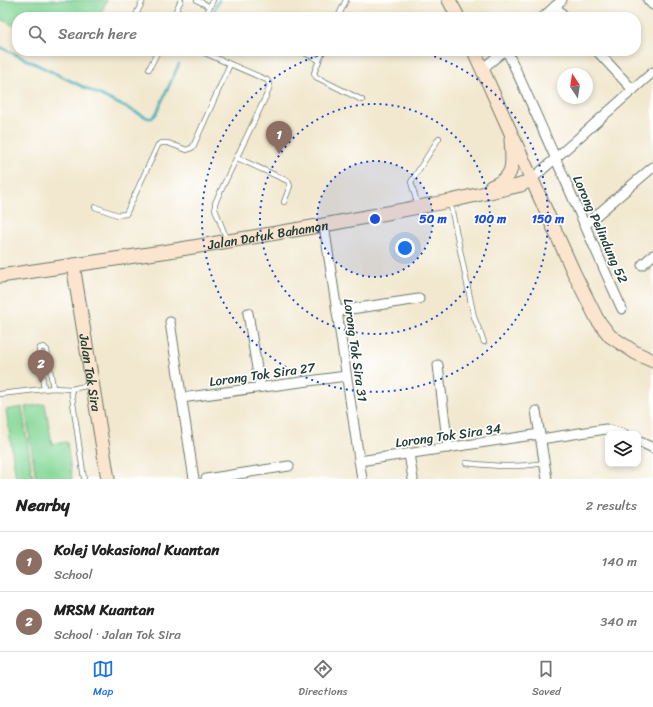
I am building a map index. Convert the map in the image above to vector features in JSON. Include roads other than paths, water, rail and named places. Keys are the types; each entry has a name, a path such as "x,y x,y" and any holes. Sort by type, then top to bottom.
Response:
{"street":[{"path":"449,0 455,12"},
{"path":"648,0 653,6"},
{"path":"549,12 559,3"},
{"path":"476,56 574,273 603,328 622,344 653,361"},
{"path":"482,69 499,56"},
{"name":"Lorong Pelindung 52","path":"507,56 556,158 584,226 622,309"},
{"path":"602,56 633,90"},
{"path":"532,179 653,72"},
{"path":"479,194 500,184 509,176 512,167 511,132"},
{"path":"584,226 653,167"},
{"name":"Jalan Datuk Bahaman","path":"0,276 324,225 450,201 521,185 532,179"},
{"name":"Lorong Tok Sira 31","path":"324,225 362,479"},
{"path":"642,265 653,255"},
{"name":"Jalan Tok Sira","path":"73,265 108,479"},
{"path":"337,311 419,299"},
{"path":"248,313 260,387"},
{"path":"170,322 194,479"},
{"path":"438,365 448,448"},
{"name":"Lorong Tok Sira 27","path":"182,398 346,376"},
{"path":"536,411 547,479"},
{"name":"Lorong Tok Sira 34","path":"359,461 448,448 606,429 613,431"},
{"path":"641,442 653,448"},
{"path":"409,454 413,479"},
{"path":"206,479 290,466"}],"lane":[{"path":"137,12 143,0"},
{"path":"175,12 181,0"},
{"path":"197,0 210,6"},
{"path":"207,12 213,0"},
{"path":"340,12 346,0"},
{"path":"149,69 156,56"},
{"path":"212,56 267,80 270,85 268,94 215,203 215,208 228,241"},
{"path":"311,56 319,60"},
{"path":"321,56 314,73 316,77 362,100"},
{"path":"95,207 118,215 126,214 160,143 168,143 187,150 194,147 230,64"},
{"path":"418,207 412,182 439,138"},
{"path":"237,158 288,181 290,186 284,202"},
{"path":"450,201 474,317 484,342"},
{"path":"44,389 39,351 40,348 44,347 47,350 53,388"},
{"path":"0,394 53,388 71,389 92,385"},
{"path":"71,389 84,479"},
{"path":"466,463 497,467 516,467 544,463"}],"waterway":[{"path":"213,12 219,0"},
{"path":"0,47 12,53"},
{"path":"19,56 148,118 152,118 156,114 179,64"}],"place":[{"name":"Kolej Vokasional Kuantan","path":"279,154"},
{"name":"MRSM Kuantan","path":"41,383"}]}
